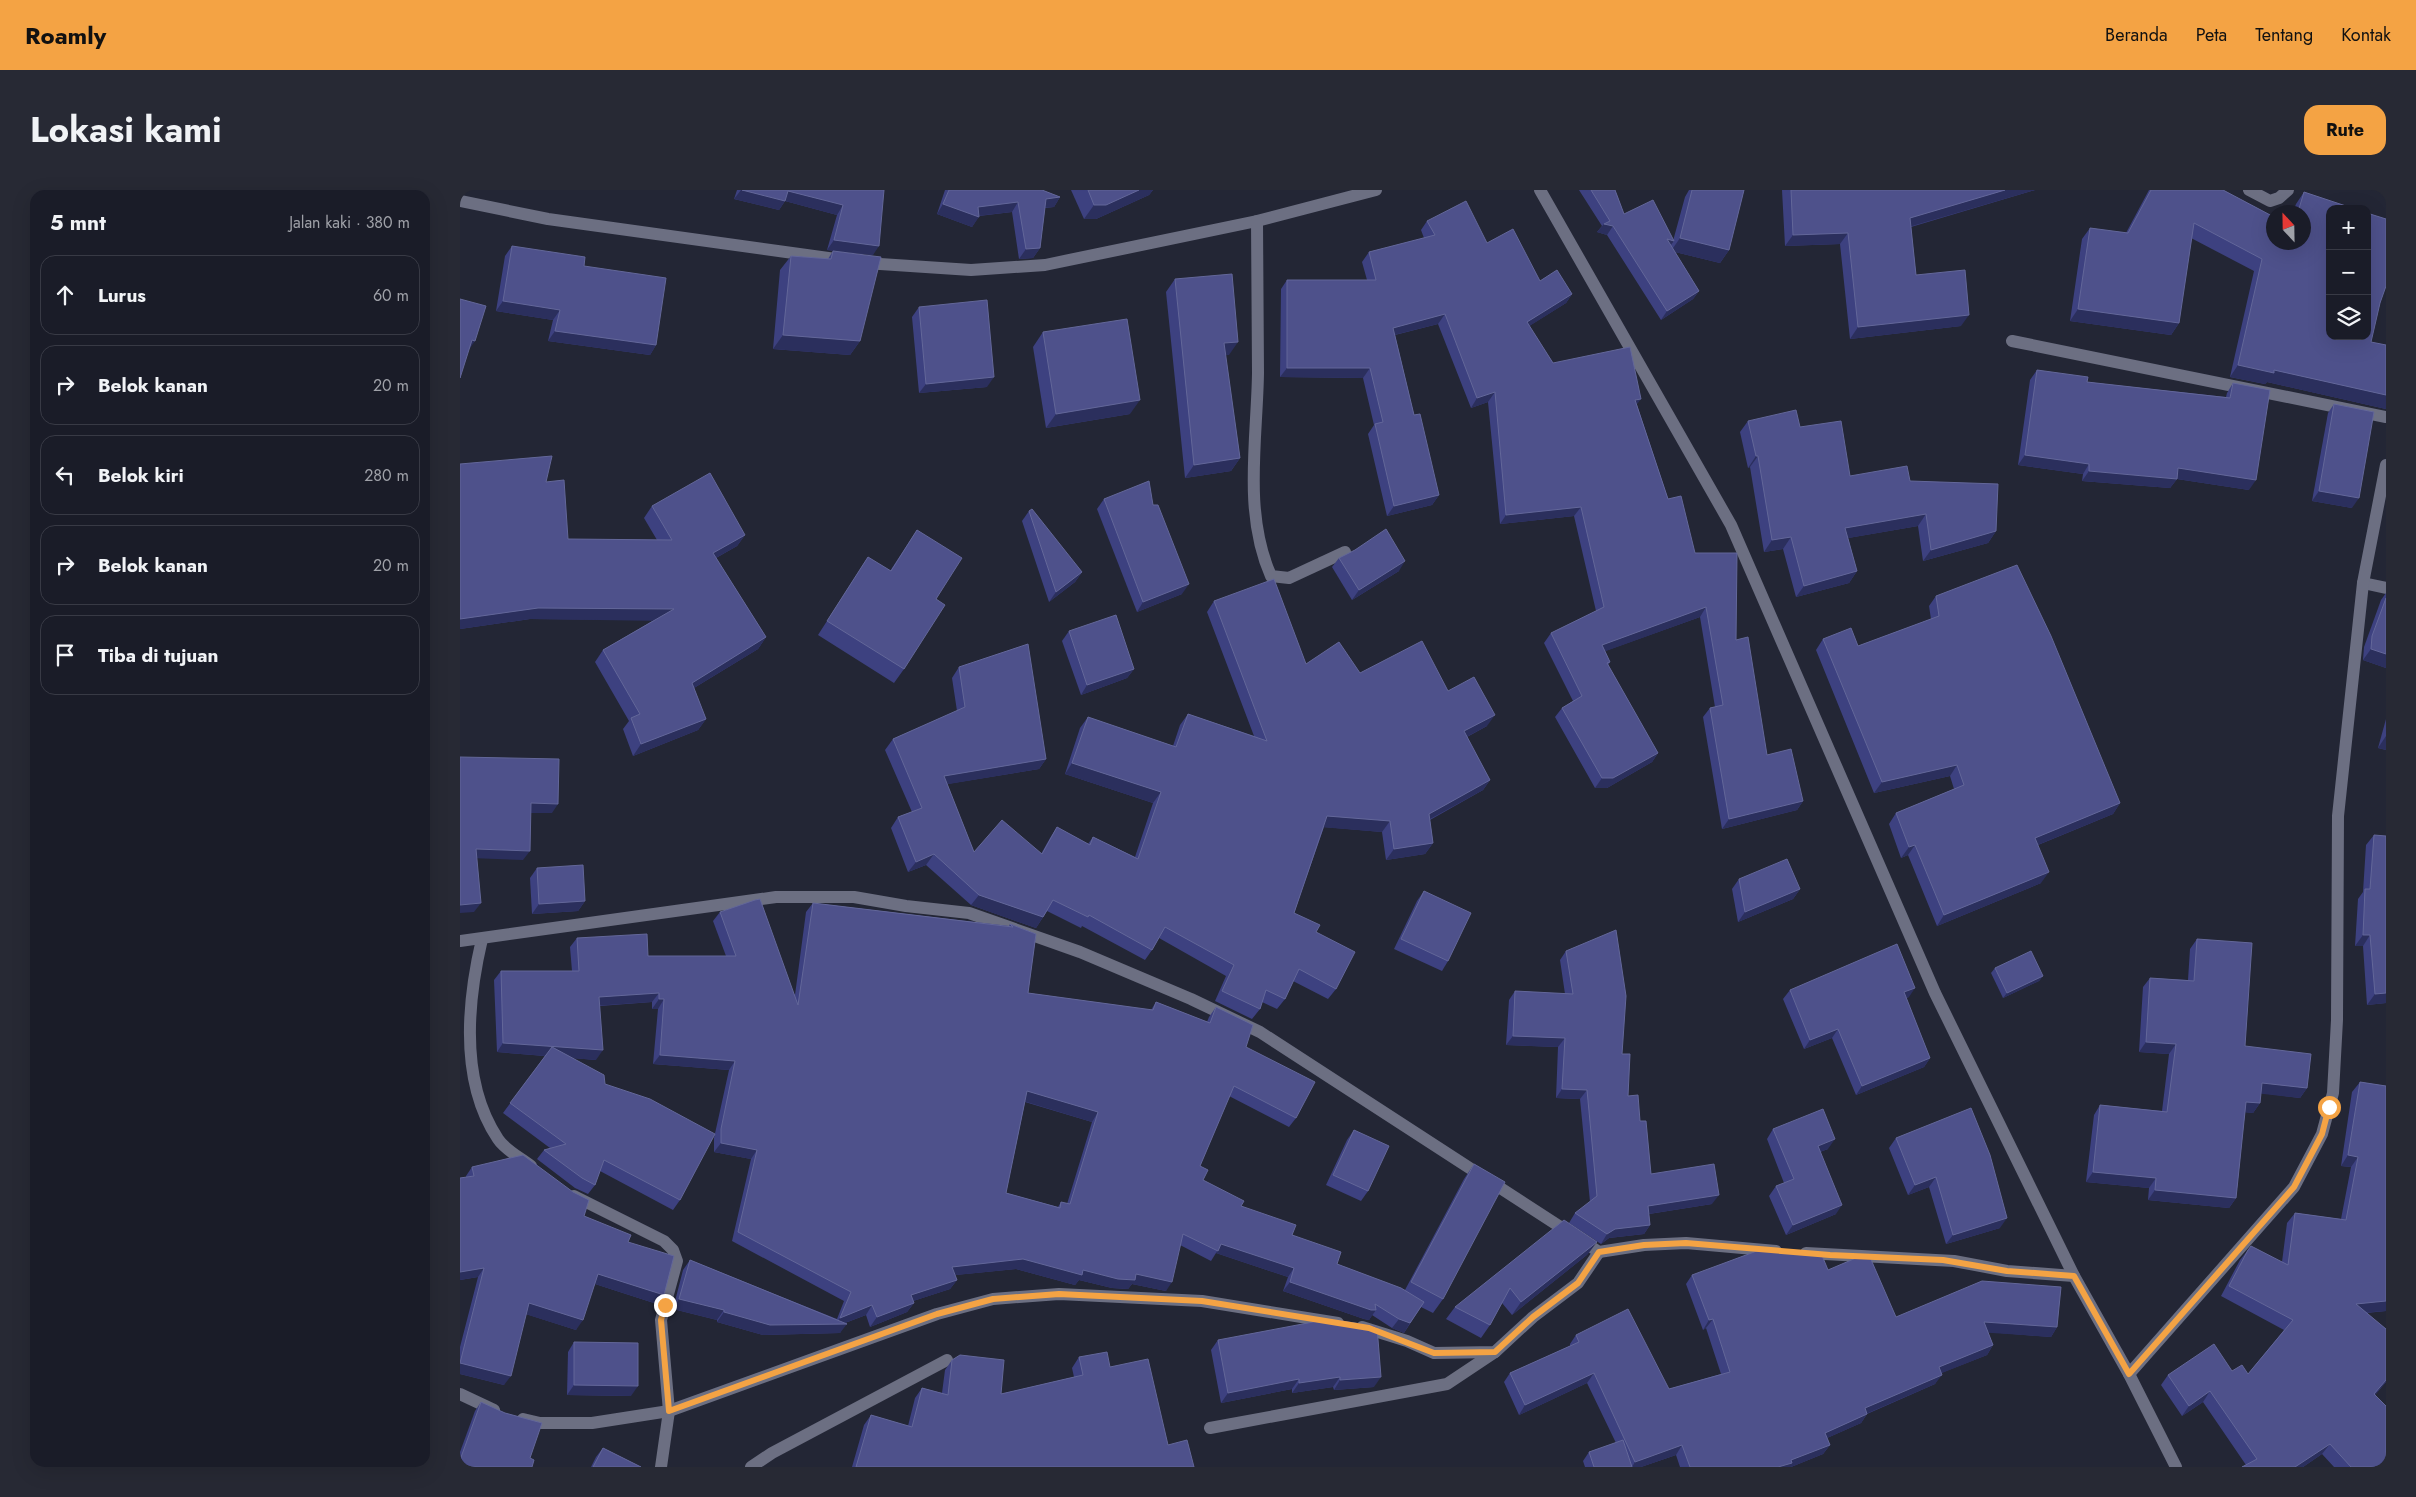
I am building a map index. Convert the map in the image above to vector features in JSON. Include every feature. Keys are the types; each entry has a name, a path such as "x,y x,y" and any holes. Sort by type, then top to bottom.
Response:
{"street":[{"path":"460,201 548,219 865,263 971,270 1046,265 1257,221 1376,190"},
{"path":"1540,190 1731,525 1935,993 2074,1276 2129,1374 2176,1467"},
{"path":"2249,190 2270,201 2279,198 2288,190"},
{"path":"1257,221 1258,374 1255,519 1261,553 1272,576 1289,578 1345,552"},
{"path":"2012,342 2386,417"},
{"path":"2129,1374 2294,1187 2322,1134 2333,1093 2338,1020 2338,816 2363,583 2386,465"},
{"path":"2363,583 2386,588"},
{"path":"460,942 776,897 854,897 969,914 1080,952 1191,999 1260,1032 1599,1252 1644,1245 1686,1243 1830,1255 1939,1260 2007,1271 2074,1276"},
{"path":"482,939 474,974 468,1049 474,1088 483,1114 499,1141 544,1176"},
{"path":"564,1190 664,1241 673,1250 677,1261 661,1320 669,1411 661,1467"},
{"path":"1210,1428 1447,1384 1495,1352 1533,1317 1578,1283 1599,1252"},
{"path":"460,1394 506,1415 540,1423 592,1423 669,1411 937,1314 993,1299 1059,1294 1202,1301 1369,1328 1434,1353 1495,1352"},
{"path":"751,1467 772,1453 947,1360"}],"building":[{"path":"742,190 884,190 879,246 834,240 843,205 788,191 785,201"},
{"path":"949,190 1042,190 1060,197 1046,199 1040,248 1026,249 1018,202 978,207 979,217 943,204"},
{"path":"1088,190 1139,190 1106,205 1094,205"},
{"path":"1591,190 1615,190 1624,214 1653,200 1674,241 1667,239 1699,291 1667,311 1613,226 1604,224 1610,221"},
{"path":"1692,190 1744,190 1729,250 1680,238"},
{"path":"1791,190 2005,190 1910,218 1916,275 1965,270 1969,315 1858,327 1848,233 1793,235"},
{"path":"2151,190 2223,190 2266,213 2266,250 2311,250 2311,205 2300,205 2304,192 2343,205 2326,205 2326,340 2371,340 2371,214 2386,219 2386,286 2371,342 2386,345 2386,395 2274,370 2274,373 2238,365 2262,259 2194,223 2179,323 2078,309 2090,228 2128,233"},
{"path":"1466,201 1487,243 1513,229 1540,281 1557,270 1572,294 1527,322 1553,363 1630,347 1641,399 1635,400 1668,499 1681,496 1695,553 1737,553 1736,640 1748,637 1767,755 1791,749 1803,801 1729,819 1710,708 1723,705 1706,607 1602,645 1610,662 1607,663 1658,753 1613,778 1602,778 1562,708 1582,696 1551,633 1604,607 1581,507 1506,515 1495,392 1477,398 1445,314 1393,328 1414,415 1420,414 1439,495 1394,506 1375,424 1383,422 1370,368 1287,368 1287,280 1376,280 1369,252 1435,235 1427,221"},
{"path":"512,246 585,257 584,266 666,278 656,345 555,331 560,310 503,301"},
{"path":"833,251 881,257 860,341 783,335 791,256 831,259"},
{"path":"1232,274 1238,342 1224,343 1240,458 1194,465 1175,279"},
{"path":"460,299 486,306 475,341 472,340 460,378"},
{"path":"987,300 994,377 926,384 919,307"},
{"path":"1127,319 1140,400 1056,414 1043,332"},
{"path":"2037,370 2088,377 2087,382 2230,398 2233,383 2270,390 2256,480 2178,468 2177,479 2089,471 2089,464 2025,455"},
{"path":"2334,404 2374,412 2359,498 2319,491"},
{"path":"1796,410 1800,427 1841,421 1850,476 1907,466 1910,481 1998,484 1996,531 1931,550 1926,514 1845,528 1857,571 1804,586 1791,537 1772,540 1758,456 1756,456 1748,421"},
{"path":"552,456 546,482 564,480 568,539 672,540 652,506 710,473 745,535 713,553 766,637 692,683 706,719 641,744 631,718 640,714 603,650 674,609 538,608 460,619 460,464"},
{"path":"1149,481 1153,505 1158,505 1189,584 1143,602 1104,499"},
{"path":"1032,509 1082,572 1056,592 1029,511"},
{"path":"1386,529 1405,561 1359,590 1339,558 1355,550"},
{"path":"917,530 962,558 936,599 945,605 904,669 827,621 868,557 891,571"},
{"path":"2017,565 2051,636 2120,803 2035,838 2049,872 1944,915 1915,845 1909,847 1896,813 1964,785 1957,765 1882,782 1823,639 1851,628 1858,646 1939,616 1936,596"},
{"path":"1274,579 1306,664 1339,642 1360,673 1422,641 1448,691 1474,677 1495,715 1464,731 1490,780 1429,814 1433,843 1394,849 1390,821 1327,816 1294,913 1320,925 1316,932 1355,952 1336,989 1299,969 1285,999 1266,990 1260,1009 1222,991 1234,965 1165,927 1152,950 1089,915 1088,917 1053,900 1043,917 979,895 934,854 916,862 898,817 922,808 893,739 965,707 959,667 1028,644 1046,759 944,776 974,852 1002,820 1042,854 1057,827 1090,845 1093,837 1138,859 1161,792 1072,763 1088,717 1176,747 1188,714 1267,741 1214,601"},
{"path":"2386,598 2386,654 2371,649 2372,636"},
{"path":"1116,615 1134,669 1087,685 1069,631"},
{"path":"460,757 559,759 558,804 531,803 530,851 476,849 481,903 460,905"},
{"path":"2374,835 2386,836 2386,993 2375,994 2370,935 2363,935 2365,889 2370,889"},
{"path":"1787,859 1800,889 1745,912 1739,879"},
{"path":"583,865 585,901 539,904 537,868"},
{"path":"1424,891 1471,913 1448,961 1401,939"},
{"path":"760,899 798,1005 813,903 1013,927 1010,924 1036,934 1028,993 1153,1010 1156,1002 1210,1023 1216,1007 1253,1025 1246,1047 1315,1082 1296,1118 1234,1086 1200,1166 1208,1170 1203,1180 1244,1201 1241,1206 1296,1225 1292,1235 1341,1252 1337,1264 1401,1288 1424,1302 1410,1323 1399,1319 1375,1304 1376,1310 1371,1310 1290,1282 1294,1268 1221,1244 1218,1251 1183,1234 1172,1282 1136,1274 1135,1280 1118,1279 1083,1270 1082,1275 1023,1259 952,1267 957,1280 911,1295 914,1303 877,1317 872,1305 840,1318 851,1292 738,1232 757,1150 721,1143 721,1129 735,1061 660,1055 664,999 659,999 659,993 599,997 603,1050 503,1043 501,971 579,971 577,938 647,934 648,956 736,956 720,912","holes":["1027,1091 1098,1112 1070,1204 1061,1202 1060,1208 1006,1193"]},
{"path":"1616,930 1626,996 1622,1054 1630,1054 1628,1096 1638,1095 1640,1121 1646,1121 1651,1174 1714,1164 1719,1195 1648,1206 1650,1225 1615,1229 1607,1234 1575,1213 1597,1196 1587,1090 1562,1089 1565,1038 1513,1036 1515,991 1573,994 1566,951"},
{"path":"2197,939 2252,943 2245,1046 2311,1054 2307,1088 2262,1083 2260,1103 2246,1102 2236,1198 2155,1190 2156,1178 2093,1172 2100,1105 2167,1112 2176,1044 2146,1042 2150,978 2194,981"},
{"path":"1897,944 1915,988 1904,992 1930,1058 1862,1086 1838,1029 1810,1040 1790,990"},
{"path":"2031,951 2043,976 2007,993 1995,968"},
{"path":"552,1047 604,1075 605,1084 650,1099 715,1134 680,1200 604,1160 595,1185 582,1178 544,1150 566,1144 510,1103"},
{"path":"2360,1082 2386,1086 2386,1301 2356,1304 2386,1329 2386,1380 2374,1394 2386,1406 2386,1467 2351,1467 2330,1444 2295,1467 2242,1467 2257,1459 2210,1391 2189,1406 2168,1375 2214,1344 2232,1371 2242,1365 2248,1374 2293,1320 2229,1286 2251,1246 2288,1265 2295,1213 2346,1220 2358,1157 2348,1155"},
{"path":"1971,1108 1990,1155 2007,1218 1953,1235 1936,1177 1915,1185 1896,1138"},
{"path":"1823,1109 1835,1139 1818,1146 1842,1205 1793,1225 1776,1186 1794,1179 1773,1129"},
{"path":"1354,1130 1389,1146 1368,1191 1333,1175"},
{"path":"523,1155 573,1192 589,1200 584,1216 631,1235 628,1242 674,1256 664,1295 598,1274 583,1320 529,1303 511,1376 460,1363 484,1268 460,1272 460,1178 474,1176 472,1167"},
{"path":"1474,1164 1505,1182 1443,1299 1411,1282"},
{"path":"1564,1220 1597,1242 1521,1302 1510,1288 1490,1325 1455,1307"},
{"path":"1765,1248 1821,1253 1828,1270 1863,1255 1869,1255 1896,1317 1982,1281 2061,1287 2057,1327 1984,1322 1993,1345 1939,1367 1942,1375 1865,1408 1867,1414 1825,1433 1830,1445 1791,1460 1792,1463 1778,1467 1690,1467 1682,1445 1635,1462 1594,1373 1525,1405 1510,1373 1579,1342 1576,1335 1628,1309 1669,1389 1730,1372 1713,1319 1709,1320 1692,1275"},
{"path":"690,1260 847,1324 770,1325 724,1312 724,1310 679,1299"},
{"path":"1329,1319 1377,1327 1381,1377 1340,1380 1340,1377 1299,1383 1299,1379 1228,1393 1218,1340"},
{"path":"574,1342 638,1343 638,1386 574,1385"},
{"path":"1107,1352 1110,1367 1148,1359 1168,1445 1187,1440 1194,1467 856,1467 871,1415 912,1427 922,1388 948,1395 952,1360 960,1355 1004,1360 1001,1394 1083,1375 1079,1357"},
{"path":"481,1402 505,1413 542,1423 530,1458 534,1460 532,1467 460,1467 460,1460"},
{"path":"1623,1440 1632,1467 1594,1467 1589,1452"},
{"path":"603,1448 641,1467 593,1467"}],"route":[{"path":"665,1305 661,1320 669,1411 937,1314 993,1299 1059,1294 1202,1301 1369,1328 1407,1341 1434,1353 1495,1352 1533,1317 1578,1283 1599,1252 1644,1245 1686,1243 1830,1255 1932,1259 1954,1261 2007,1271 2074,1276 2129,1374 2294,1187 2322,1134 2329,1107"}]}
